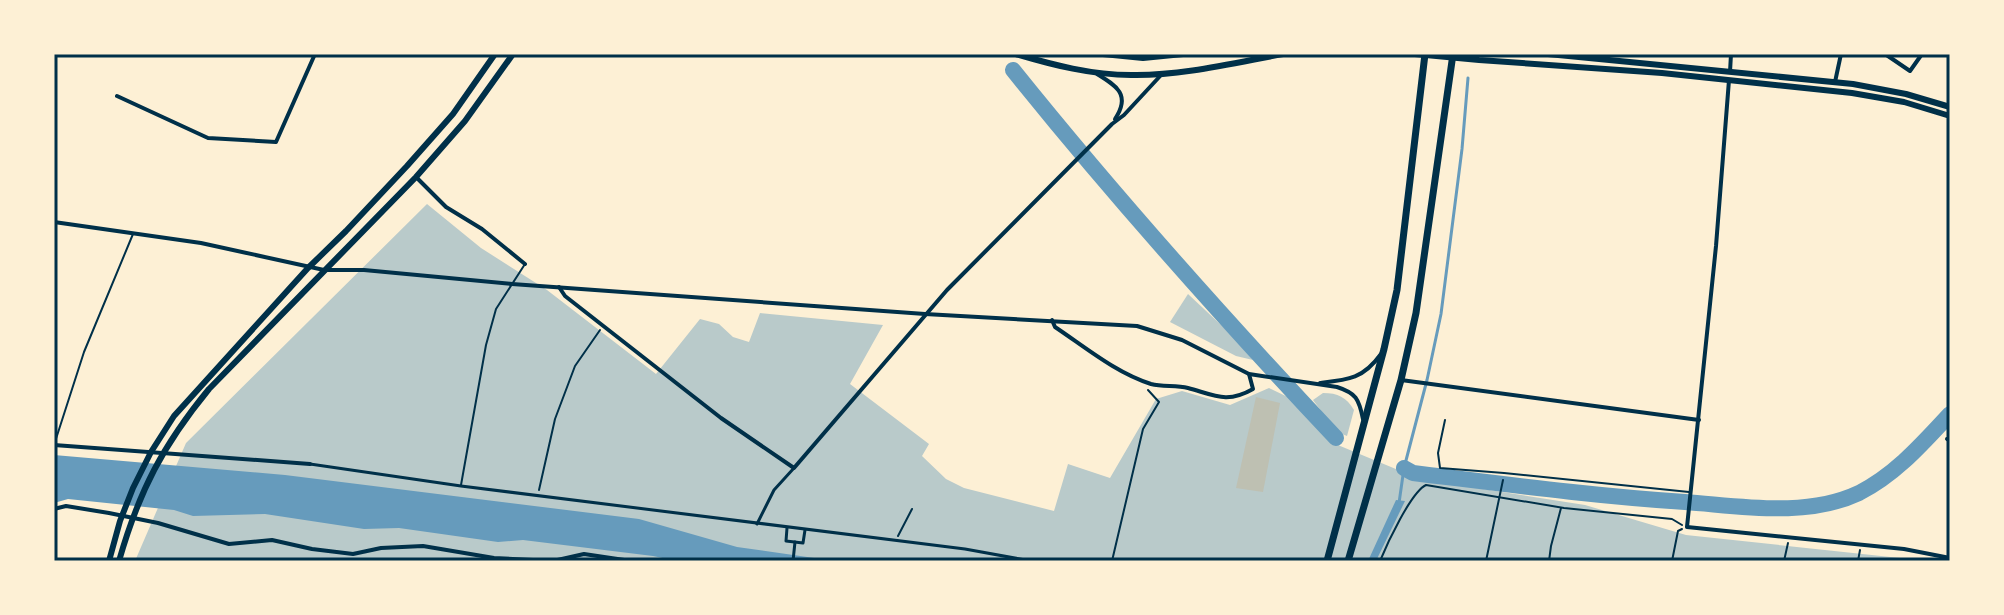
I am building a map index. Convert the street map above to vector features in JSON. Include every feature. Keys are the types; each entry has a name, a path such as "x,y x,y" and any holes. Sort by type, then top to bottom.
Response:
{"main road":[{"path":"109,561 133,488 174,416 453,114 495,54"},
{"path":"119,561 144,488 184,419 209,389 416,177 465,121 513,54"},
{"path":"1016,54 1093,72 1132,75 1221,66 1283,54"},
{"path":"1103,54 1143,58 1183,54"},
{"path":"1415,54 1662,73 1852,93 1904,102 1950,116"},
{"path":"1327,561 1397,290 1425,54"},
{"path":"1548,54 1835,82 1906,94 1950,107"},
{"path":"1348,561 1401,380 1416,313 1453,56"}],"street":[{"path":"117,96 208,138 276,142 315,54"},
{"path":"1731,54 1716,246 1687,527 1904,549 1950,558"},
{"path":"1835,82 1841,54"},
{"path":"1885,54 1910,71 1922,54"},
{"path":"1093,72 1118,89 1123,99 1122,108 1112,124"},
{"path":"757,524 774,490 925,314 1163,73"},
{"path":"416,177 446,207 482,229 525,264"},
{"path":"54,222 201,243 324,270 364,270 925,314 1137,326 1182,340 1249,374 1350,391 1360,405 1364,425"},
{"path":"559,287 565,296 721,418 794,468"},
{"path":"1052,320 1055,327 1137,379 1155,385 1183,387 1230,398 1253,389 1249,374"},
{"path":"1311,384 1348,379 1362,373 1373,365 1384,349"},
{"path":"1401,380 1699,420"},
{"path":"54,445 310,464 965,549 1031,561"},
{"path":"54,509 66,506 109,513 158,523 229,544 272,540 353,554 381,548 423,546 494,558 553,561 584,554 631,561"},
{"path":"787,528 786,541 803,543 805,530"},
{"path":"793,561 795,542"}],"lane":[{"path":"54,445 84,352 133,233"},
{"path":"461,486 486,345 496,309 525,264"},
{"path":"1445,420 1438,453 1440,468 1690,492"}],"path":[{"path":"538,495 555,419 575,366 603,326"},
{"path":"1112,561 1143,429 1159,402 1137,379"},
{"path":"1486,561 1504,473"},
{"path":"1380,561 1419,488 1426,485 1561,508 1672,519 1687,527"},
{"path":"1549,561 1561,508"},
{"path":"895,541 912,509"},
{"path":"1672,561 1678,531 1687,527"},
{"path":"1784,561 1789,538"},
{"path":"1858,561 1861,545"}],"shaded area":[{"path":"427,204 481,248 547,290 656,374 700,319 719,324 733,337 749,342 760,313 883,325 850,384 929,444 922,456 946,479 964,488 1054,511 1068,464 1110,478 1156,399 1182,391 1230,405 1269,388 1294,400 1333,443 1420,479 1585,505 1686,535 1928,561 135,561 186,443"},
{"path":"1188,294 1237,340 1253,360 1236,356 1170,322"},
{"path":"1323,393 1341,397 1354,410 1347,436 1337,432 1313,400"}],"water":[{"path":"54,455 285,475 639,519 737,547 852,561 677,561 523,540 498,542 399,528 364,529 265,514 193,516 174,510 68,499 54,503"},
{"path":"1396,500 1405,501 1376,561 1368,561"}],"building":[{"path":"1256,397 1280,403 1263,492 1236,488"}],"waterway":[{"path":"1013,70 1171,257 1336,438"},
{"path":"1399,503 1404,468 1441,314 1468,78"},
{"path":"1404,468 1413,473 1583,493 1751,508 1817,506 1859,493 1885,477 1950,414"}]}
